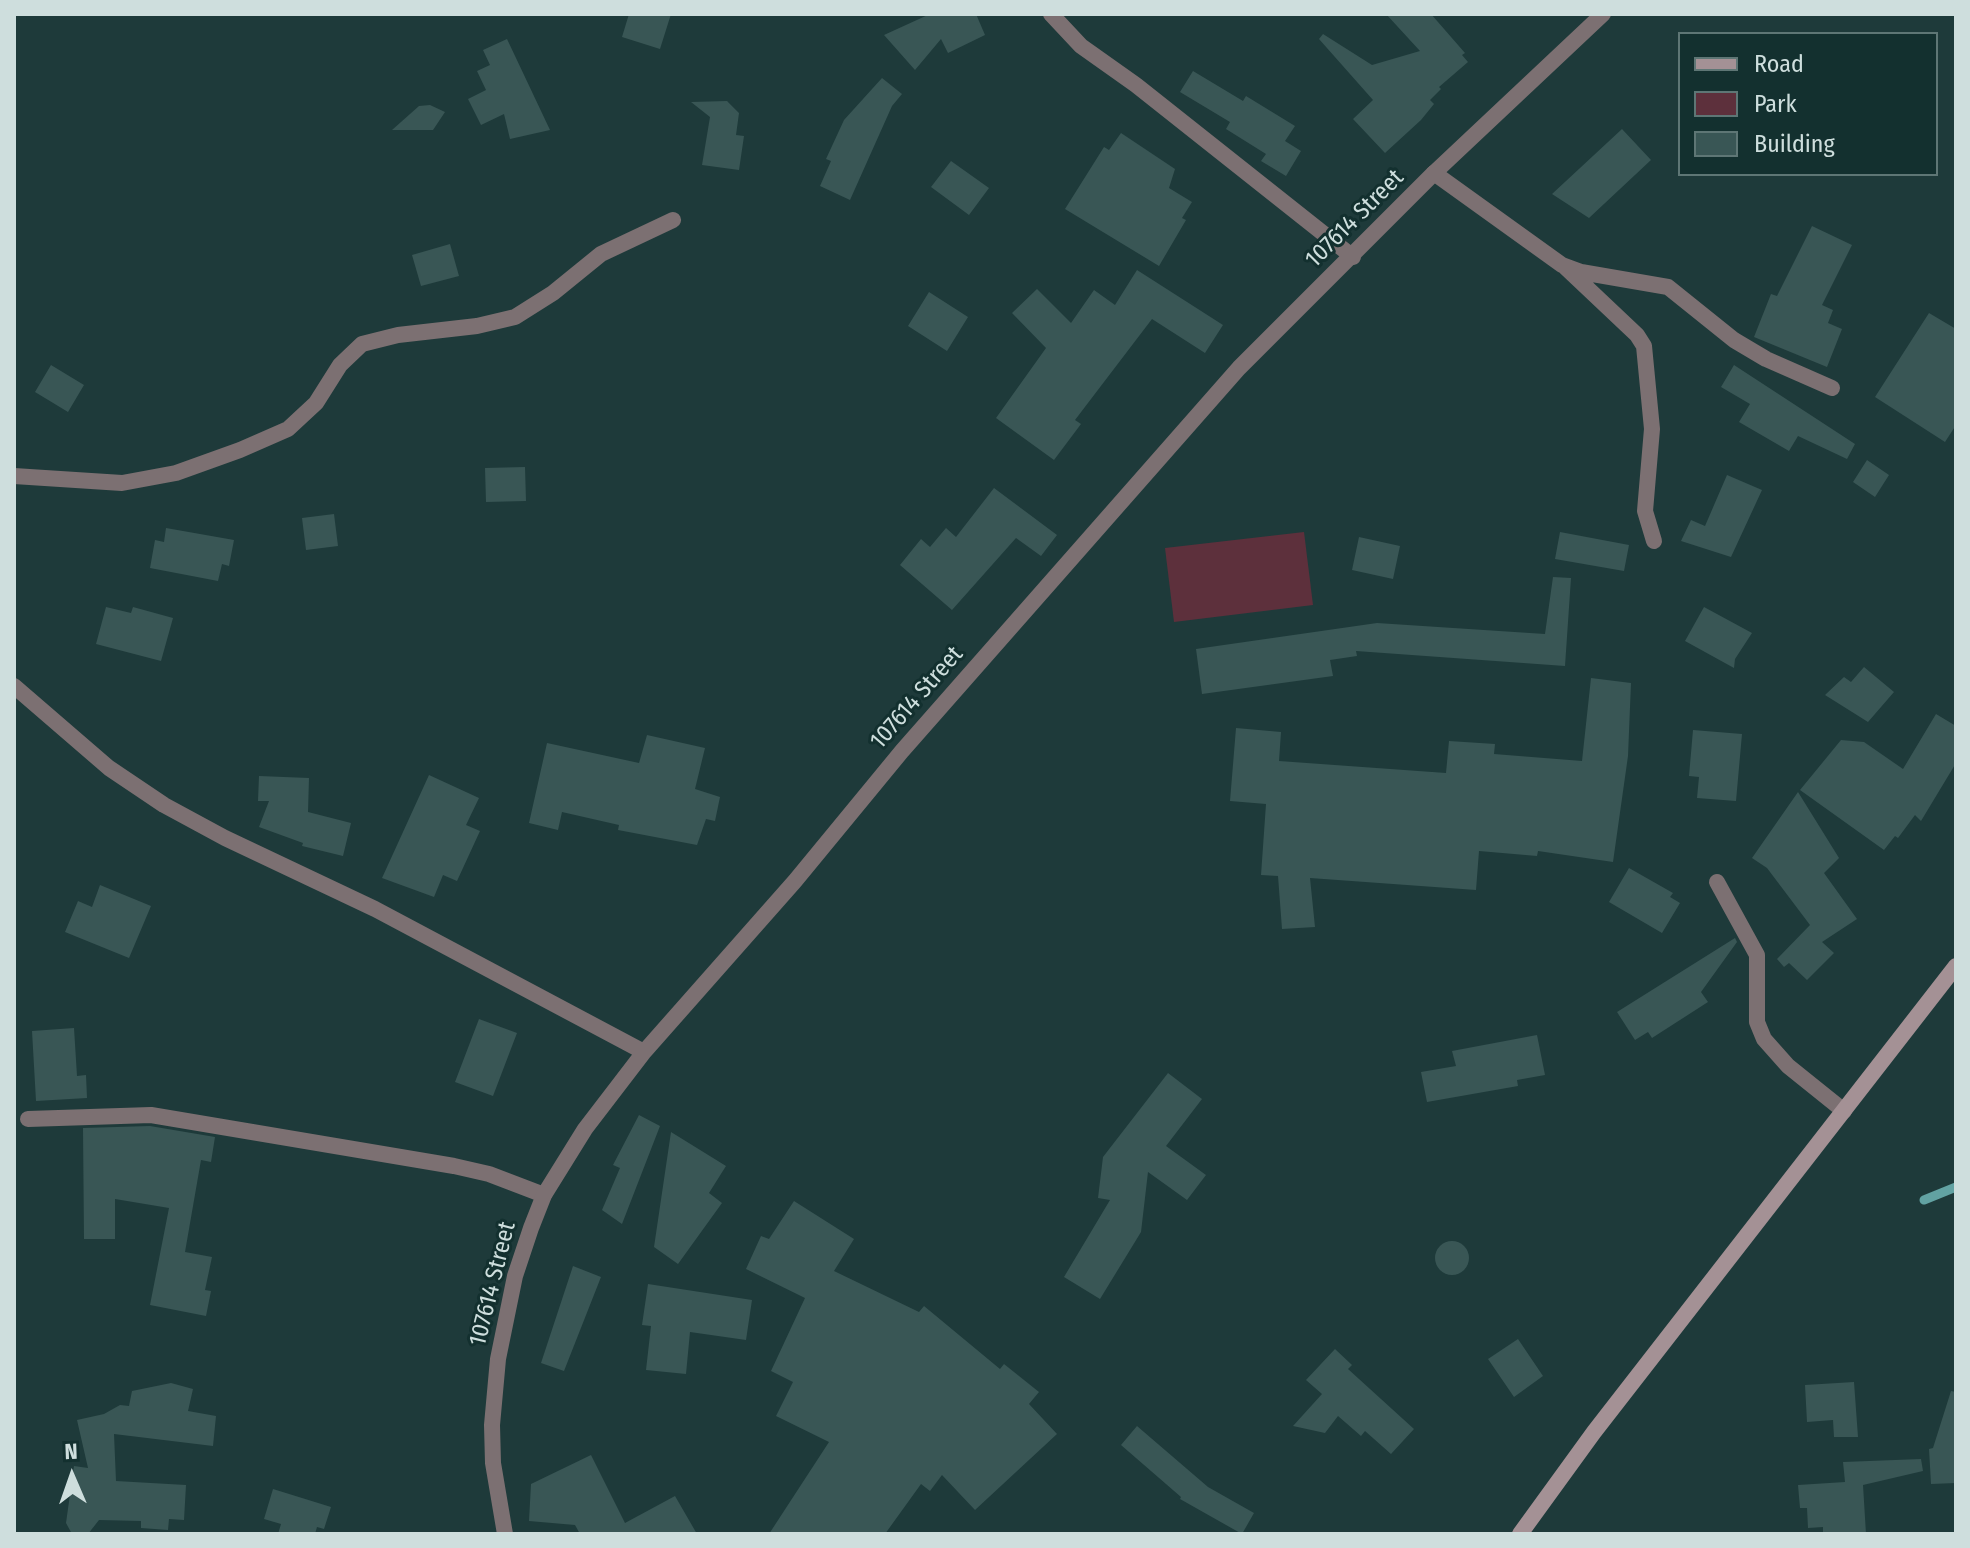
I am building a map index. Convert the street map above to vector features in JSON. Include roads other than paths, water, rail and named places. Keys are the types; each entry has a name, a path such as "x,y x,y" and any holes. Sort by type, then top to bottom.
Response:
{"main road":[{"path":"1520,1534 1594,1432 1956,966"}],"street":[{"path":"1051,14 1081,46 1136,85 1353,257"},
{"name":"107614 Street","path":"505,1534 492,1444 498,1359 515,1276 544,1195 585,1129 644,1052 1239,368 1434,173 1603,14"},
{"path":"1434,173 1562,265 1628,326 1644,346 1652,429 1645,511 1654,541"},
{"path":"14,476 122,483 176,473 240,450 288,429 316,403 340,365 362,344 398,335 477,326 515,317 553,293 601,254 673,220"},
{"path":"1562,265 1581,272 1668,287 1734,340 1766,359 1832,388"},
{"path":"15,688 109,768 164,805 225,838 375,909 644,1052"},
{"path":"1717,882 1757,955 1757,1022 1764,1039 1788,1066 1844,1111"},
{"path":"28,1119 151,1115 454,1166 489,1174 544,1195"}],"waterway":[{"path":"1924,1200 1956,1187"}]}
